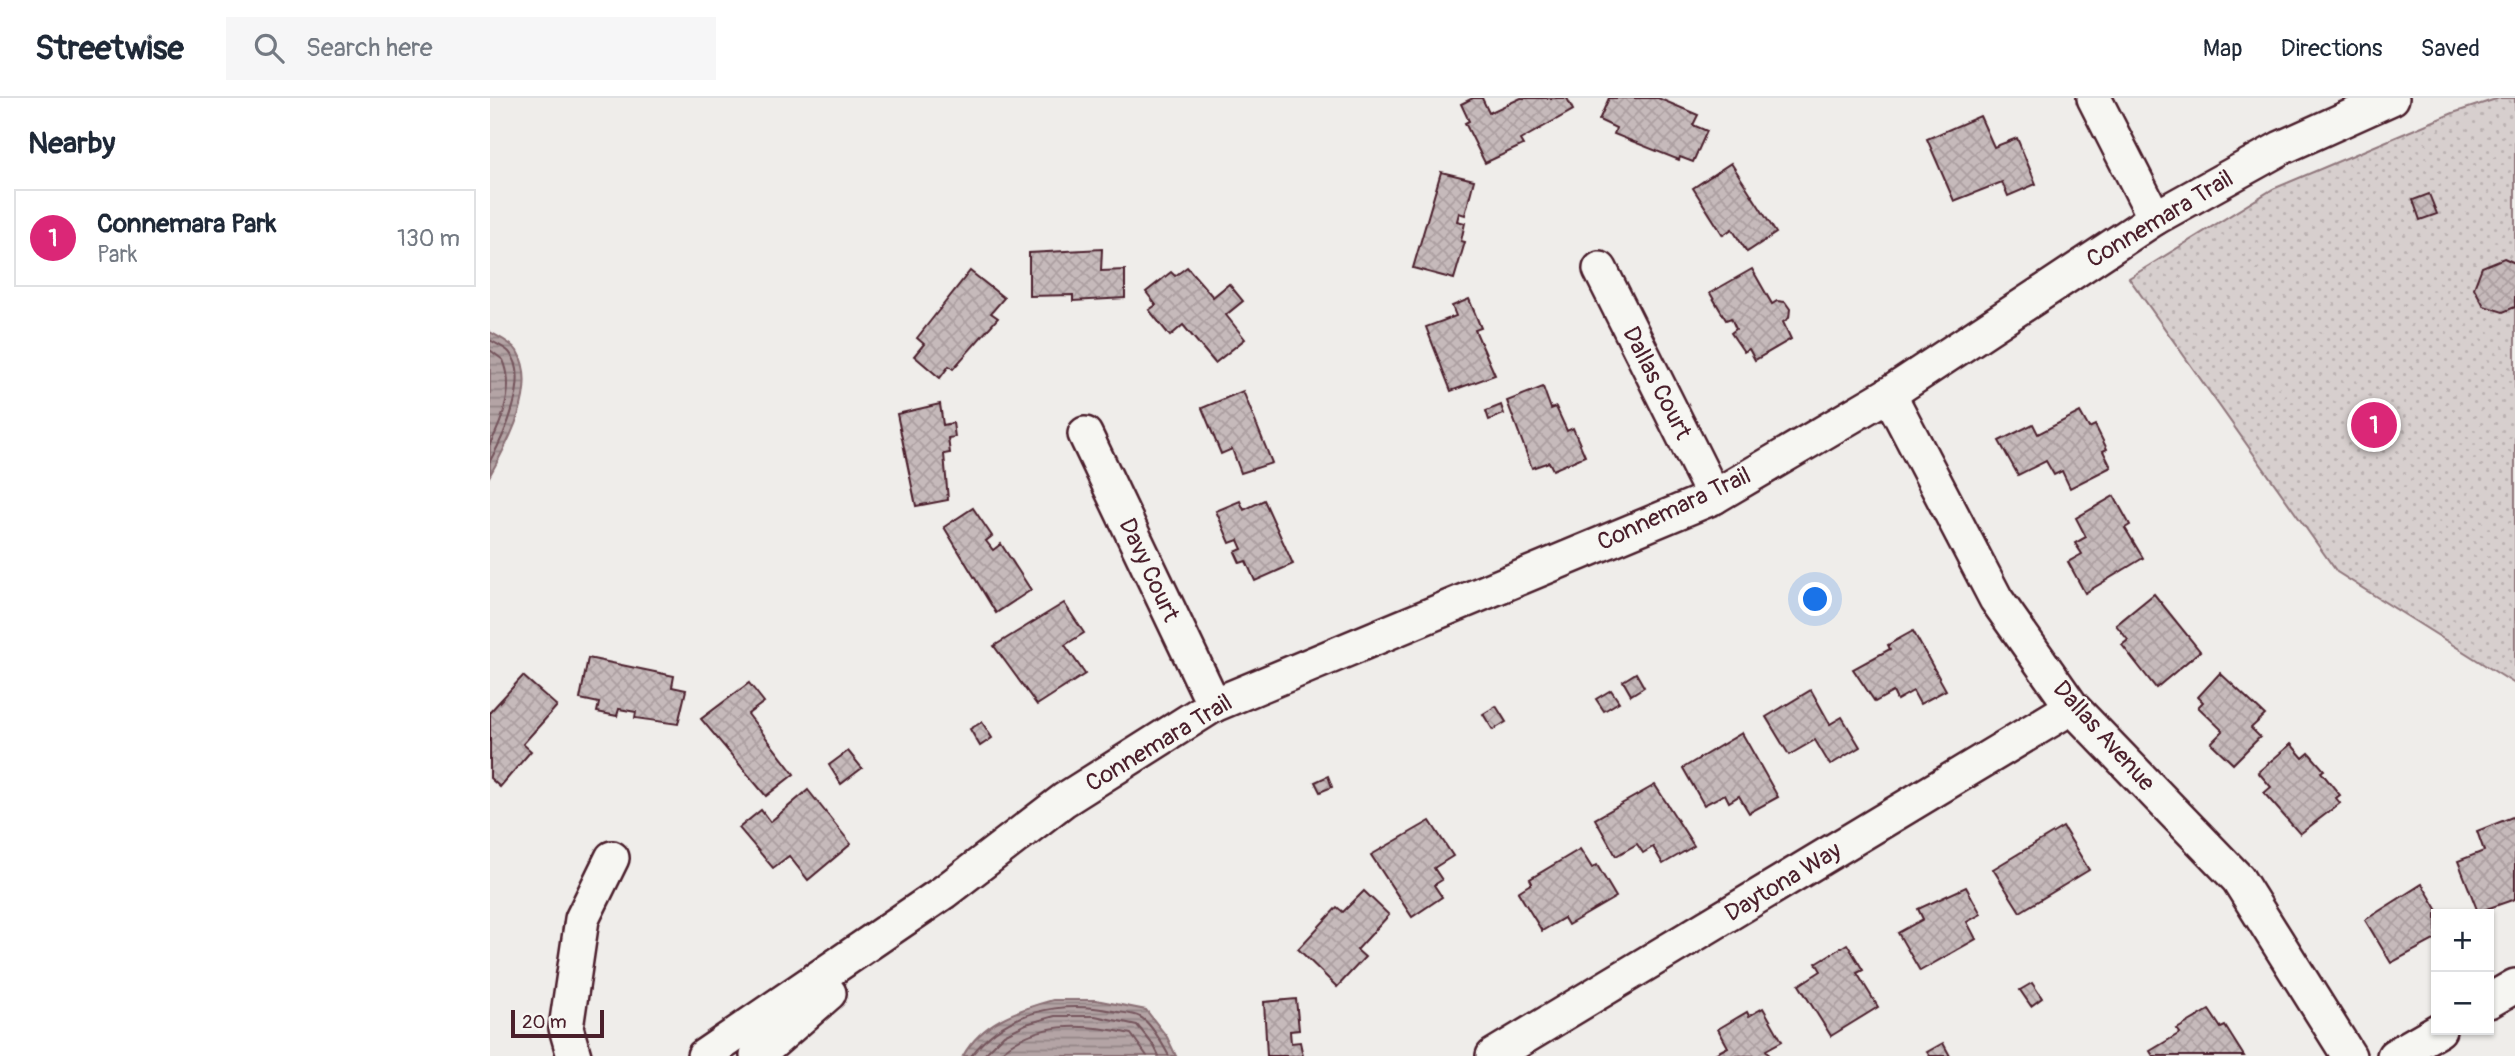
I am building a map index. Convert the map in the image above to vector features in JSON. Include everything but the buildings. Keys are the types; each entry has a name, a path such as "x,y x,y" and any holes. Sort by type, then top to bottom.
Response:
{"street":[{"path":"2094,98 2155,218"},
{"name":"Connemara Trail","path":"704,1056 944,892 1064,800 1214,705 1714,496 1889,394 2155,218 2281,148 2392,98"},
{"name":"Dallas Court","path":"1600,269 1714,496"},
{"name":"Dallas Avenue","path":"1889,394 1996,599 2072,707 2238,879 2349,1056"},
{"name":"Davy Court","path":"1085,434 1214,705"},
{"name":"Daytona Way","path":"1493,1056 2072,707"},
{"path":"574,1056 566,1028 582,919 612,858"},
{"name":"Connemara Trail","path":"757,1056 944,892"},
{"path":"2494,998 2515,986"},
{"path":"2394,1056 2431,1035"}],"shaded area":[{"path":"2499,98 2515,98 2515,684 2337,572 2129,278 2273,189 2453,113"}],"water":[{"path":"490,332 515,348 523,365 525,381 523,398 512,431 490,475"},
{"path":"1053,1000 1096,1000 1146,1010 1167,1037 1176,1056 963,1056 990,1026 1026,1008"}],"place":[{"name":"Connemara Park","path":"2374,425"}]}
